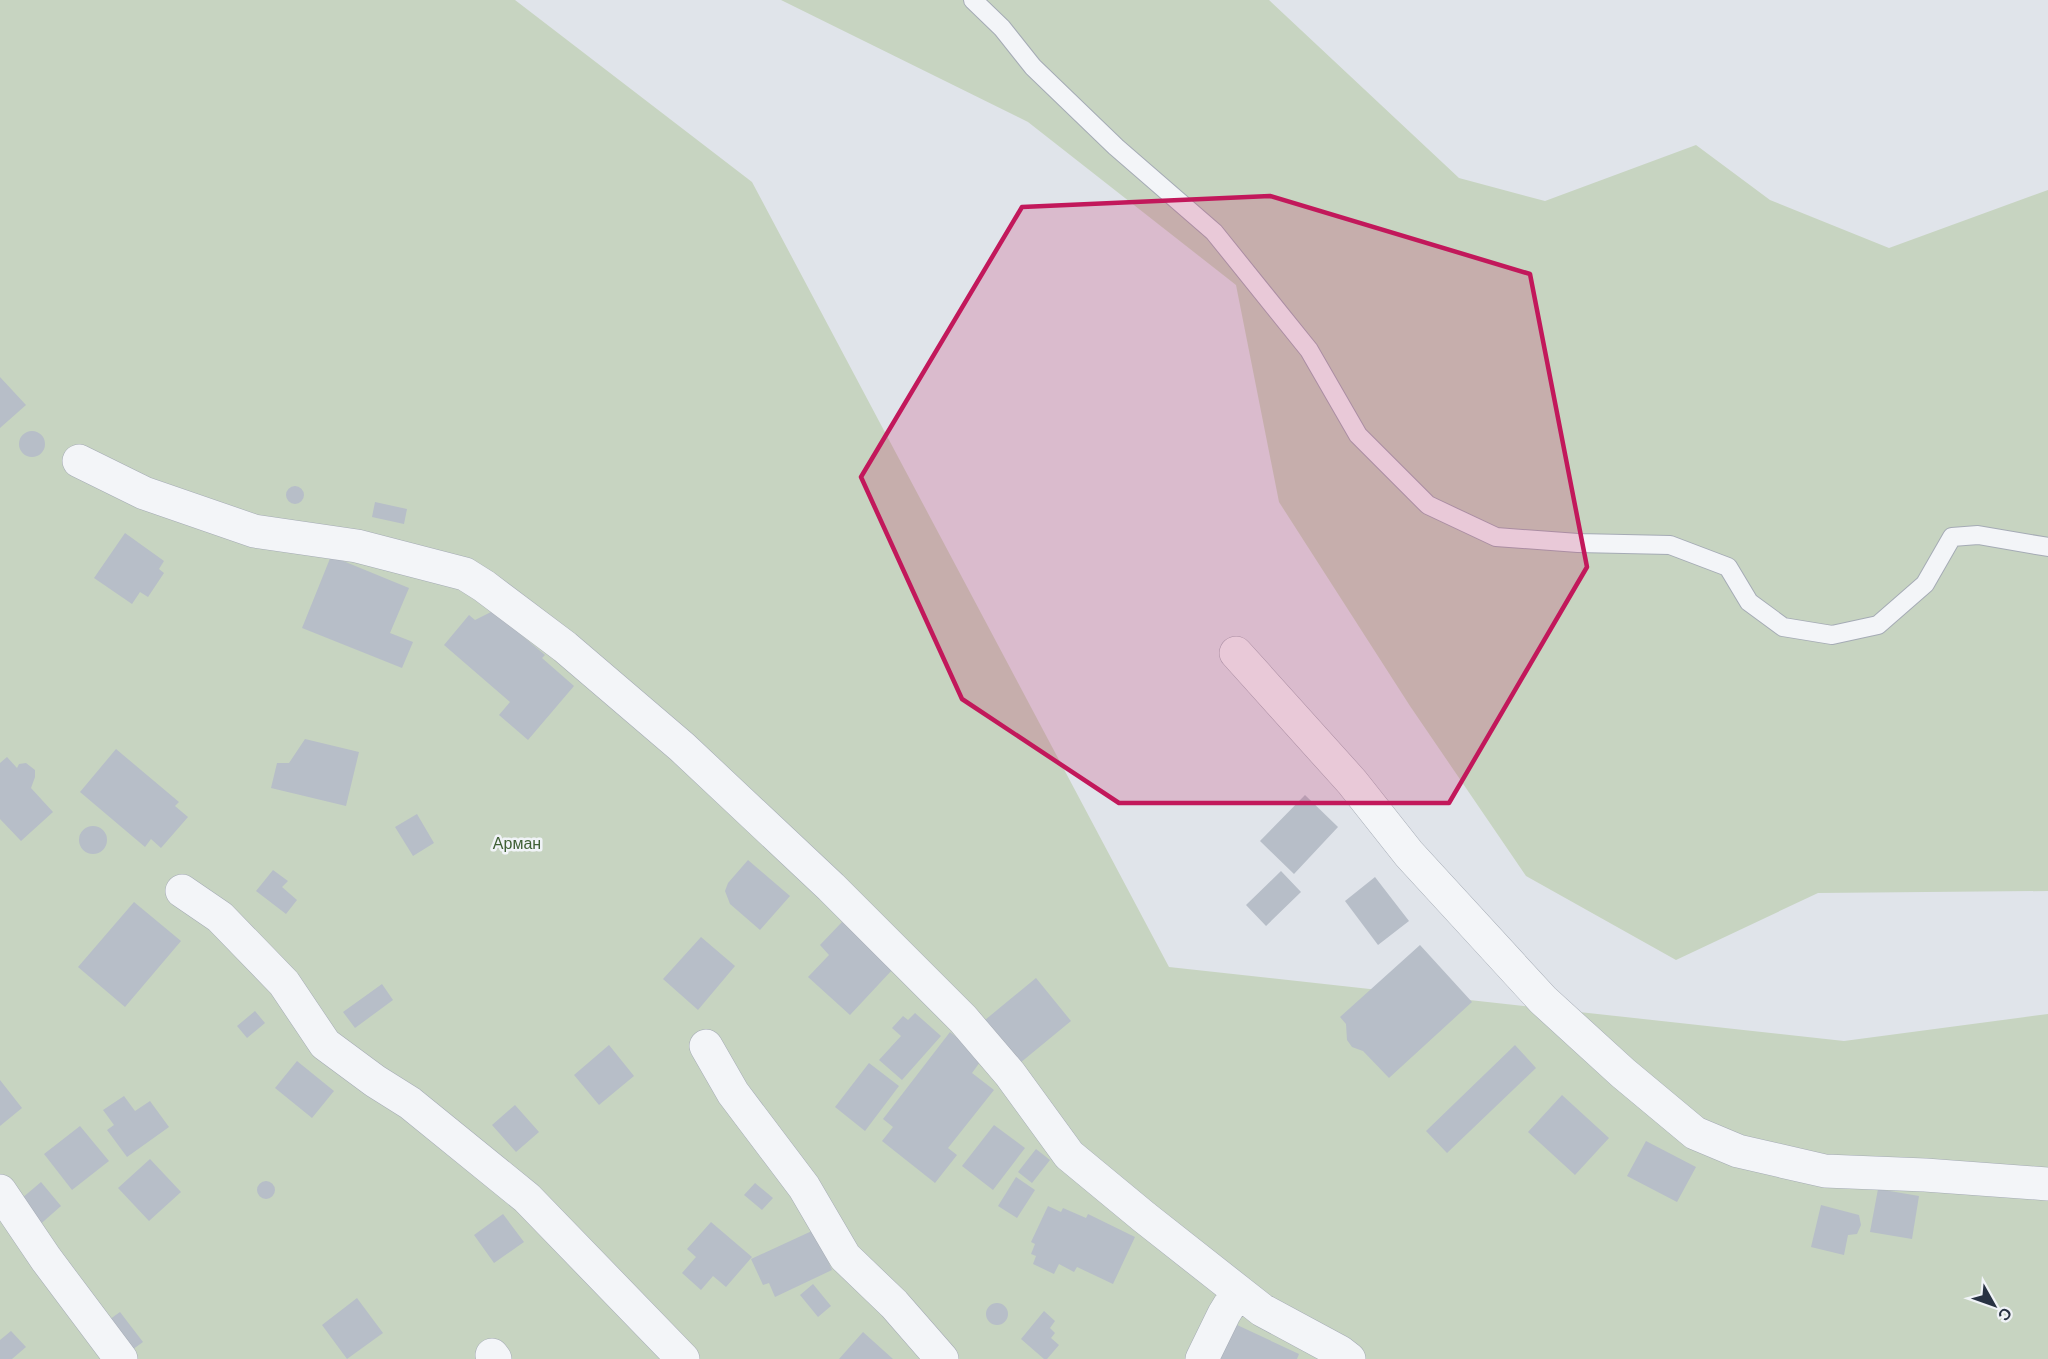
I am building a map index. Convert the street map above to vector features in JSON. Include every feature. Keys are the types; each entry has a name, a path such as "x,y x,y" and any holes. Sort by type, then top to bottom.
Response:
{"street":[{"path":"79,460 144,493 254,531 357,546 465,574 484,586 565,647 691,755 831,887 963,1019 1010,1074 1070,1155 1262,1310 1349,1359"},
{"path":"1236,654 1352,782 1409,854 1543,1000 1623,1073 1695,1133 1738,1151 1825,1171 1925,1175 2048,1184"},
{"path":"182,891 220,917 284,983 324,1044 410,1103 527,1198 683,1359"},
{"path":"706,1046 733,1093 804,1187 845,1257 894,1304 942,1359"},
{"path":"0,1191 46,1260 121,1359"},
{"path":"1202,1359 1224,1314 1238,1292"}],"lane":[{"path":"974,0 1002,28 1033,67 1116,147 1214,232 1309,350 1358,435 1428,505 1496,537 1578,543 1670,545 1728,567 1749,602 1783,627 1832,635 1878,625 1925,584 1952,537 1977,535 2048,547"}],"highlighted area":[{"path":"1270,196 1530,274 1587,567 1449,803 1119,803 962,699 861,477 1022,207"}],"green space":[{"name":"Арман","path":"0,0 515,0 752,182 1169,967 1844,1041 2048,1014 2048,1359 0,1359"},
{"path":"781,0 1269,0 1459,178 1545,201 1696,145 1770,200 1889,248 2048,190 2048,891 1818,893 1676,960 1526,876 1410,706 1279,502 1236,285 1028,122"}],"building":[{"path":"0,377 26,405 0,428"},
{"path":"32,431 41,435 45,444 41,453 32,457 23,453 19,444 23,435"},
{"path":"291,486 299,486 304,491 302,502 291,504 286,499 286,491"},
{"path":"375,502 407,509 404,524 372,517"},
{"path":"125,533 164,561 159,569 164,573 148,597 140,592 132,604 94,578"},
{"path":"331,556 409,588 390,633 413,642 402,668 302,628"},
{"path":"493,611 545,655 542,658 574,686 528,740 499,715 510,702 444,645 469,615 475,620"},
{"path":"305,739 359,752 346,806 271,788 277,763 289,763"},
{"path":"116,749 179,802 175,806 188,817 161,848 151,839 145,847 80,792"},
{"path":"7,757 17,768 19,764 26,763 35,770 31,788 53,812 21,841 0,819 0,763"},
{"path":"1305,795 1338,827 1294,874 1260,841"},
{"path":"417,814 434,843 413,856 395,827"},
{"path":"93,826 103,830 107,840 103,850 93,854 83,850 79,840 83,830"},
{"path":"748,860 790,896 760,930 730,904 725,891 728,883"},
{"path":"273,870 288,881 282,887 297,900 286,914 256,891"},
{"path":"1281,871 1301,892 1266,926 1246,905"},
{"path":"1375,877 1409,921 1378,945 1345,901"},
{"path":"134,902 181,941 125,1007 78,967"},
{"path":"842,922 893,969 850,1015 808,977 829,955 820,945"},
{"path":"701,937 735,966 698,1010 663,979"},
{"path":"1420,945 1472,1002 1389,1078 1363,1051 1352,1047 1347,1040 1346,1024 1340,1017"},
{"path":"1036,978 1071,1021 1020,1063 985,1020"},
{"path":"382,984 393,1000 355,1028 343,1012"},
{"path":"255,1011 265,1023 247,1038 237,1026"},
{"path":"915,1013 941,1036 902,1080 879,1060 901,1036 892,1028 903,1016 908,1020"},
{"path":"950,1032 983,1058 972,1073 994,1090 948,1148 957,1155 935,1183 882,1141 893,1127 883,1119"},
{"path":"609,1045 634,1076 599,1105 574,1075"},
{"path":"1515,1045 1536,1068 1447,1153 1426,1131"},
{"path":"297,1061 334,1091 312,1118 275,1088"},
{"path":"869,1063 899,1086 865,1131 835,1107"},
{"path":"0,1080 22,1108 0,1126"},
{"path":"1562,1095 1609,1138 1575,1175 1528,1132"},
{"path":"124,1096 135,1111 150,1101 169,1127 127,1157 107,1130 114,1125 103,1110"},
{"path":"515,1105 539,1132 516,1152 492,1125"},
{"path":"994,1125 1025,1148 993,1190 962,1166"},
{"path":"80,1126 109,1161 72,1190 44,1154"},
{"path":"1646,1141 1696,1167 1677,1202 1627,1176"},
{"path":"1036,1149 1050,1160 1032,1183 1018,1172"},
{"path":"150,1159 181,1192 149,1221 118,1188"},
{"path":"1016,1177 1035,1190 1017,1218 998,1206"},
{"path":"262,1181 270,1181 275,1186 273,1197 262,1199 257,1194 257,1186"},
{"path":"41,1182 61,1206 36,1228 15,1204"},
{"path":"755,1183 773,1198 762,1210 744,1195"},
{"path":"1878,1189 1919,1196 1912,1239 1870,1232"},
{"path":"1821,1205 1859,1215 1861,1225 1857,1234 1848,1235 1844,1255 1811,1247"},
{"path":"1048,1206 1061,1212 1063,1208 1086,1218 1088,1214 1135,1237 1113,1284 1077,1267 1074,1272 1059,1264 1054,1274 1033,1264 1036,1256 1031,1254 1035,1244 1031,1242"},
{"path":"503,1214 524,1242 494,1263 474,1235"},
{"path":"711,1222 752,1257 726,1287 713,1276 701,1290 682,1273 696,1257 687,1249"},
{"path":"814,1230 832,1270 775,1297 769,1283 763,1285 751,1259"},
{"path":"813,1284 831,1306 818,1317 800,1295"},
{"path":"357,1298 383,1333 347,1359 322,1325"},
{"path":"997,1303 1005,1306 1008,1314 1005,1322 997,1325 989,1322 986,1314 989,1306"},
{"path":"1044,1311 1055,1321 1050,1328 1055,1333 1051,1338 1059,1345 1047,1359 1044,1359 1021,1339"},
{"path":"120,1312 143,1342 129,1352 106,1322"},
{"path":"1235,1324 1299,1354 1297,1359 1219,1359"},
{"path":"11,1331 26,1347 12,1359 0,1359 0,1340"},
{"path":"863,1332 893,1359 839,1359"}]}
